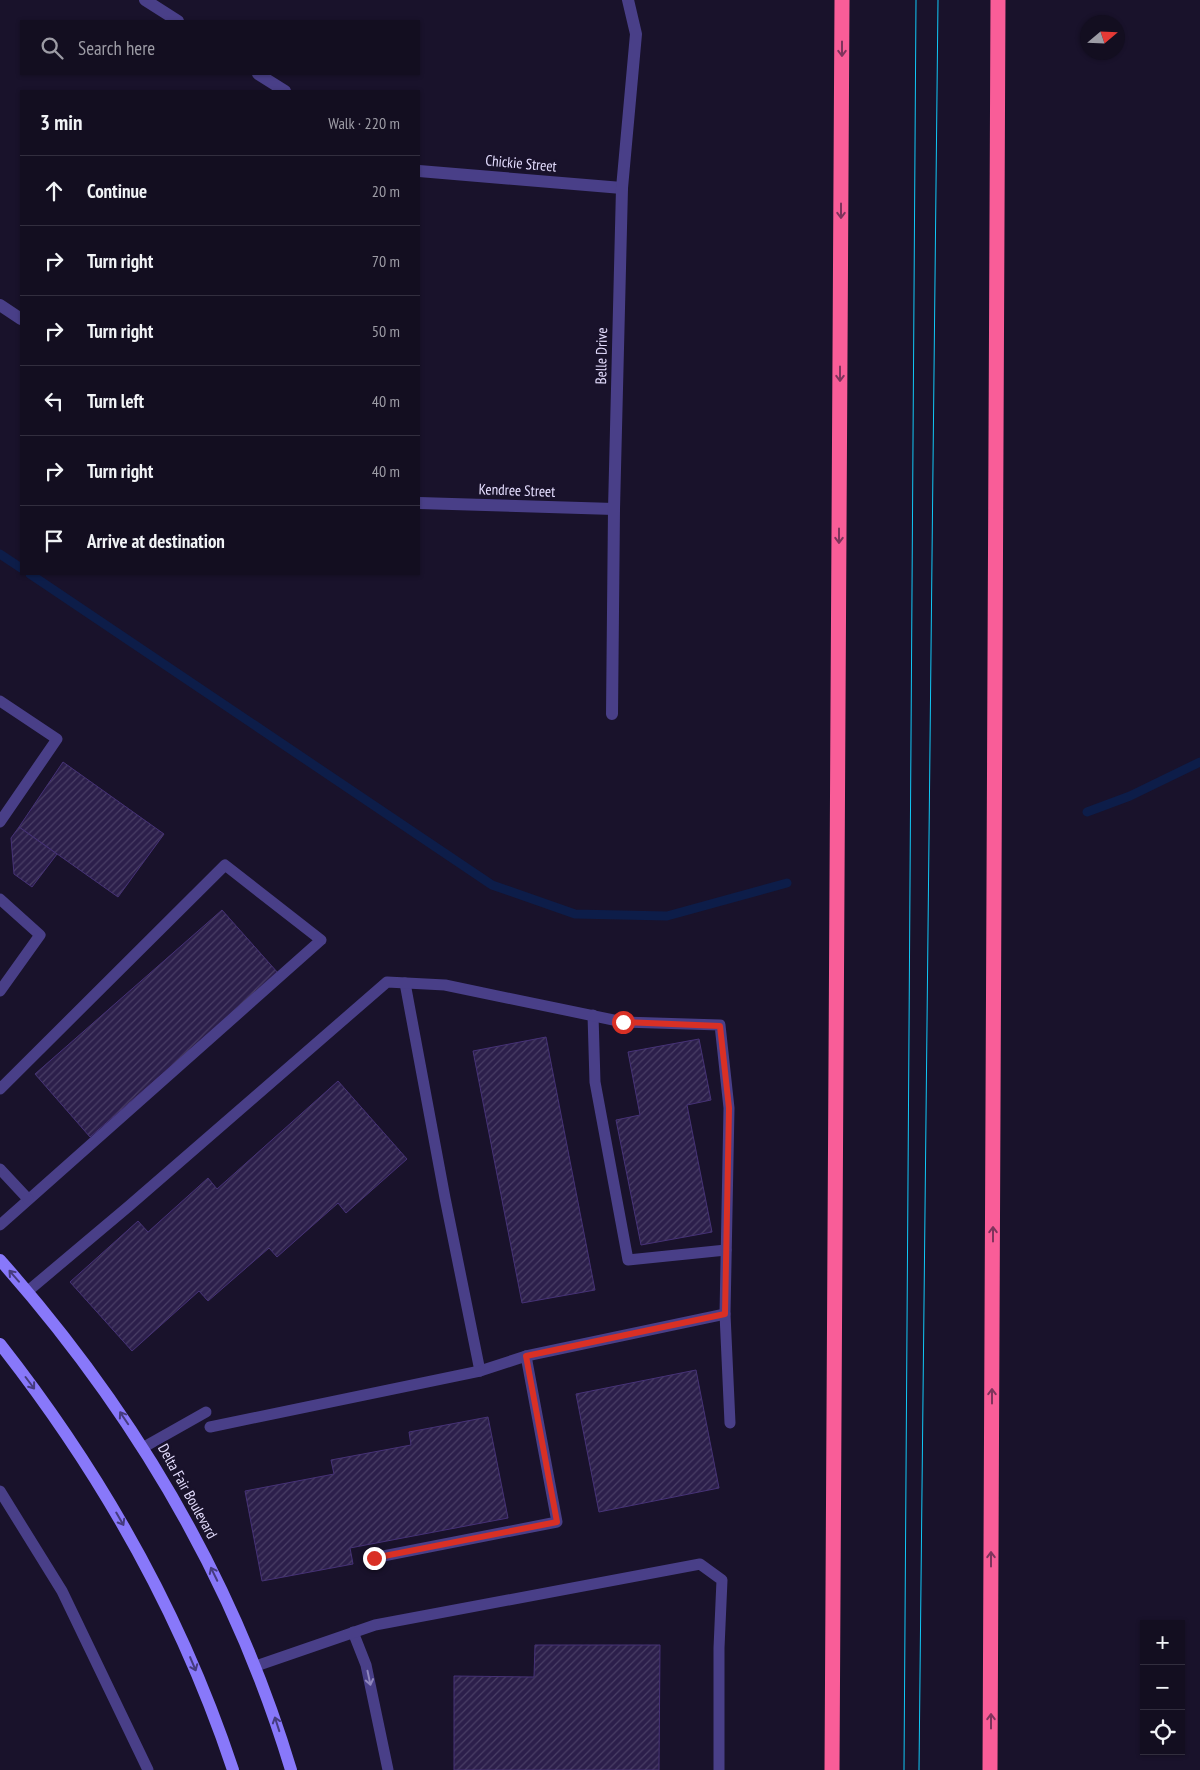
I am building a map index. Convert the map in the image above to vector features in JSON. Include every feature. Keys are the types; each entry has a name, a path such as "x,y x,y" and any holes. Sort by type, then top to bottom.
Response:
{"highway":[{"path":"832,1770 842,0"},
{"path":"990,1770 998,0"}],"main road":[{"name":"Delta Fair Boulevard","path":"0,1260 75,1349 144,1448 209,1562 256,1666 292,1770"},
{"path":"0,1344 46,1404 96,1477 148,1568 193,1664 233,1770"}],"street":[{"path":"145,0 176,20"},
{"name":"Belle Drive","path":"612,714 614,509 622,188 636,34 628,0"},
{"path":"260,75 284,90"},
{"name":"Chickie Street","path":"420,171 622,188"},
{"path":"0,306 20,318"},
{"name":"Kendree Street","path":"420,503 614,509"}],"lane":[{"path":"0,701 57,739 0,822"},
{"path":"0,1089 225,865 321,940 0,1225"},
{"path":"0,899 40,935 0,992"},
{"path":"28,1291 130,1206 388,982 445,985 623,1022 720,1026 729,1108 725,1314 730,1423"},
{"path":"405,982 445,1198 480,1371"},
{"path":"593,1015 596,1082 628,1260 726,1250"},
{"path":"0,1169 28,1199"},
{"path":"210,1427 480,1371 526,1356 725,1314"},
{"path":"374,1558 557,1522 526,1356"},
{"path":"144,1448 206,1412"},
{"path":"0,1491 62,1591 148,1770"},
{"path":"256,1666 375,1625 700,1564 722,1580 719,1648 719,1770"},
{"path":"353,1632 366,1665 388,1770"}],"building":[{"path":"63,762 164,834 118,897 19,827"},
{"path":"19,827 57,854 32,887 14,874 11,838"},
{"path":"222,910 278,973 90,1137 35,1074"},
{"path":"546,1037 595,1290 522,1303 473,1051"},
{"path":"699,1039 711,1100 687,1105 712,1232 641,1245 616,1120 640,1115 628,1052"},
{"path":"338,1081 407,1159 346,1213 338,1203 277,1257 269,1248 208,1301 199,1291 132,1351 70,1282 138,1221 148,1232 208,1178 217,1189"},
{"path":"696,1370 719,1488 599,1512 576,1394"},
{"path":"488,1417 508,1518 350,1548 353,1564 262,1581 245,1491 334,1474 331,1460 411,1445 409,1432"},
{"path":"535,1645 660,1645 659,1770 454,1770 454,1676 534,1677"}],"waterway":[{"path":"0,554 20,567"},
{"path":"31,575 492,885 575,914 667,916 787,883"},
{"path":"1087,812 1130,796 1200,762"}],"tram line":[{"path":"904,1770 916,0"},
{"path":"919,1770 938,0"}],"route":[{"path":"374,1558 557,1522 526,1356 725,1314 729,1108 720,1026 703,1023 623,1022"}]}
